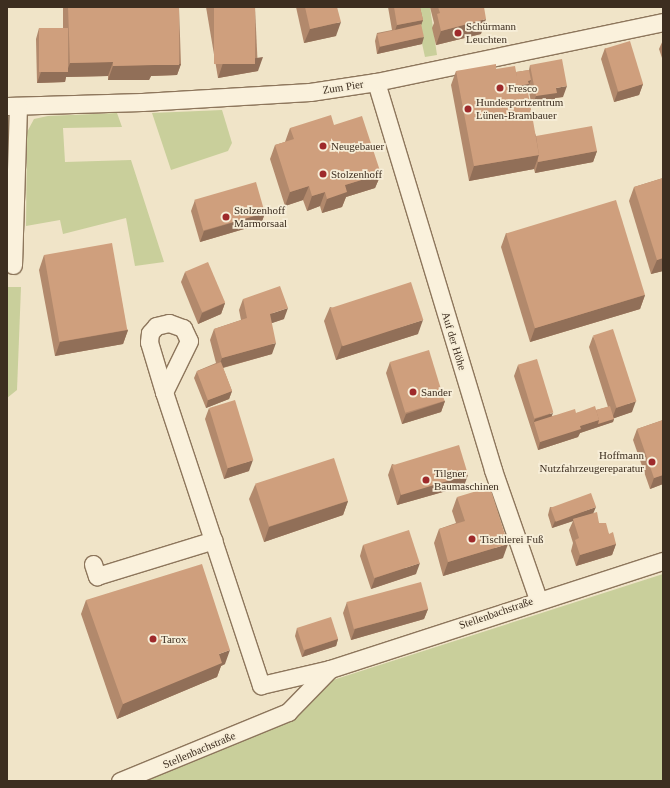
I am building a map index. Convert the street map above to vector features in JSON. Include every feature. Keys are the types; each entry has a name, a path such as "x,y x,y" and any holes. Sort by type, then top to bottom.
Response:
{"street":[{"name":"Zum Pier","path":"13,265 12,106 243,97 310,92 376,82 663,22"},
{"name":"Auf der Höhe","path":"376,82 493,470 538,599"},
{"name":"Stellenbachstraße","path":"164,392 261,685 330,669 538,599 663,561"},
{"path":"93,564 98,576 214,540"},
{"name":"Stellenbachstraße","path":"120,781 288,712 330,669"}],"green space":[{"path":"414,7 430,7 437,55 425,57"},
{"path":"222,110 232,143 228,151 171,170 152,113"},
{"path":"117,113 122,127 63,128 65,162 131,160 164,262 135,266 126,218 63,234 60,220 26,226 27,132 34,119 48,116"},
{"path":"7,287 21,287 17,390 7,398"},
{"path":"663,574 663,781 126,781 278,723 333,680"}],"building":[{"path":"68,7 153,7 155,65 113,66 113,62 70,63"},
{"path":"153,7 179,7 179,65 153,65"},
{"path":"214,7 255,7 255,64 214,64"},
{"path":"305,7 337,7 341,22 310,29"},
{"path":"394,7 420,7 423,20 397,25"},
{"path":"438,7 484,7 486,19 441,31 437,14 440,13"},
{"path":"421,24 424,37 380,47 377,34"},
{"path":"39,28 68,28 68,72 39,72"},
{"path":"630,41 643,84 618,92 605,49"},
{"path":"562,59 567,86 556,88 557,93 536,96 530,65"},
{"path":"496,64 496,69 515,66 520,93 528,92 539,155 474,166 456,71"},
{"path":"529,70 531,80 528,81 529,84 518,86 516,72"},
{"name":"Stolzenhoff","path":"331,115 334,125 362,116 381,174 345,185 347,192 327,199 325,192 312,196 309,186 290,192 275,145 294,139 290,128"},
{"path":"592,126 597,151 538,162 539,155 536,136"},
{"path":"663,178 663,258 657,260 634,187"},
{"name":"Stolzenhoff Marmorsaal","path":"256,182 265,213 203,230 194,200"},
{"path":"616,200 645,295 535,328 506,234"},
{"path":"112,243 127,330 59,342 44,255"},
{"path":"208,262 225,303 202,312 185,272"},
{"path":"411,282 423,320 343,346 330,308"},
{"path":"280,286 288,308 270,314 276,343 222,358 214,329 247,318 243,299"},
{"path":"613,329 636,401 617,408 593,335"},
{"name":"Sander","path":"429,350 444,401 405,413 390,362"},
{"path":"537,359 553,413 534,418 518,365"},
{"path":"221,362 232,391 208,400 197,371"},
{"path":"235,400 253,460 228,468 209,408"},
{"path":"595,406 599,420 580,426 581,429 540,442 534,422 575,409 576,413"},
{"path":"610,406 614,419 598,424 599,420 596,410"},
{"name":"Hoffmann Nutzfahrzeugereparatur","path":"663,420 663,475 654,478 637,429"},
{"name":"Tilgner Baumaschinen","path":"459,445 468,475 401,495 392,465"},
{"path":"334,458 348,501 269,526 255,484"},
{"name":"Tischlerei Fuß","path":"490,487 508,544 448,562 439,529 465,521 457,497"},
{"path":"591,493 596,507 556,522 551,508"},
{"path":"597,512 599,523 606,523 609,534 613,532 616,544 580,555 575,540 579,538 573,519"},
{"path":"409,530 420,563 374,578 363,545"},
{"name":"Tarox","path":"202,564 230,650 219,654 222,663 123,704 86,600"},
{"path":"421,582 428,609 354,629 347,602"},
{"path":"331,617 338,639 304,650 297,628"}],"place":[{"name":"Schürmann Leuchten","path":"458,33"},
{"name":"Fresco","path":"500,88"},
{"name":"Hundesportzentrum Lünen-Brambauer","path":"468,109"},
{"name":"Neugebauer","path":"323,146"},
{"name":"Stolzenhoff","path":"323,174"},
{"name":"Stolzenhoff Marmorsaal","path":"226,217"},
{"name":"Sander","path":"413,392"},
{"name":"Hoffmann Nutzfahrzeugereparatur","path":"652,462"},
{"name":"Tilgner Baumaschinen","path":"426,480"},
{"name":"Tischlerei Fuß","path":"472,539"},
{"name":"Tarox","path":"153,639"}]}
